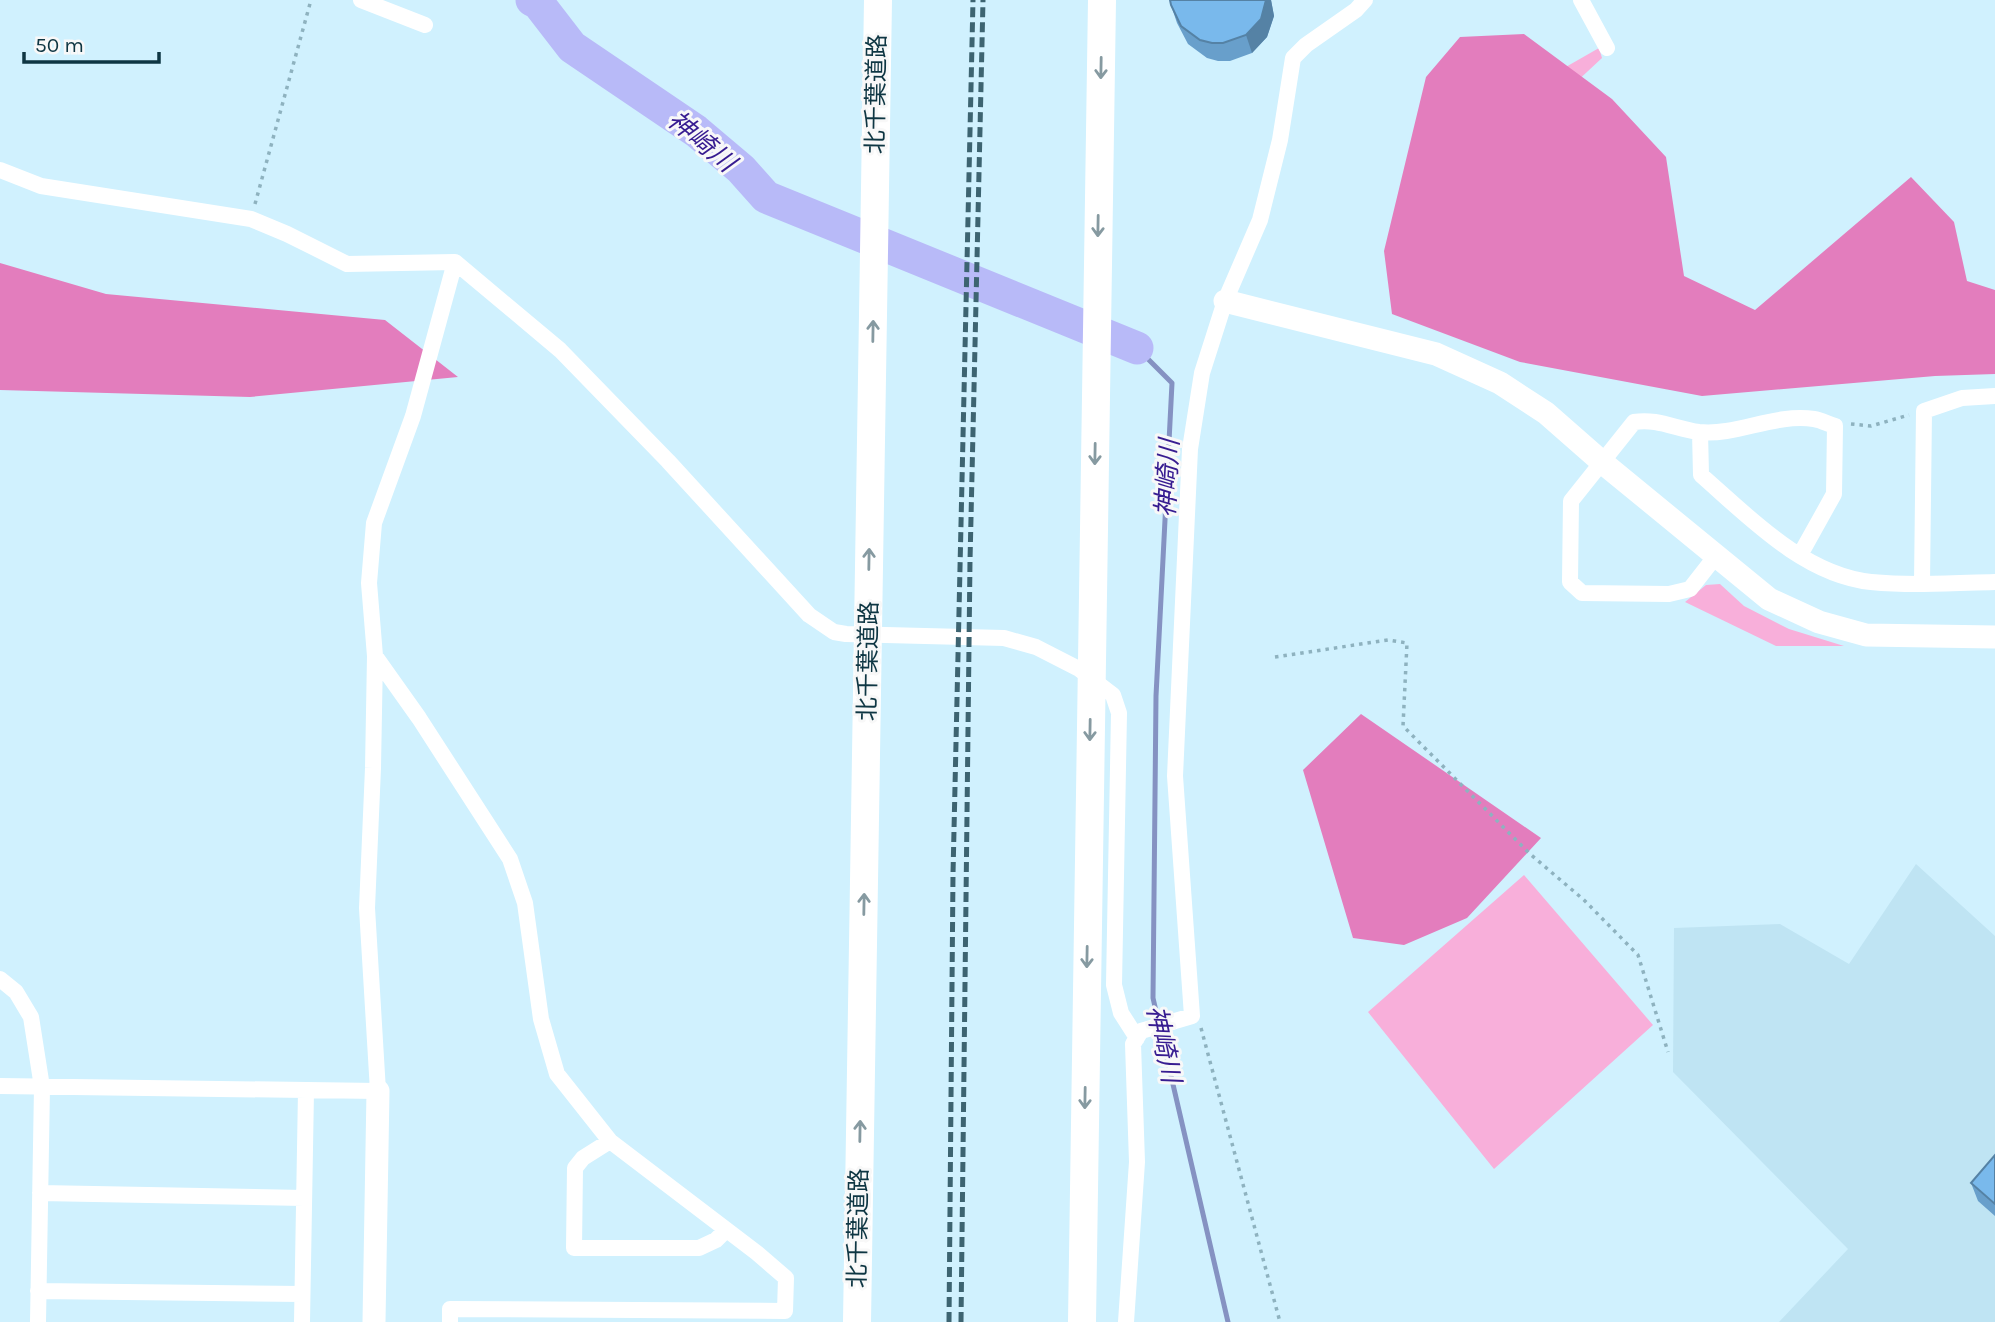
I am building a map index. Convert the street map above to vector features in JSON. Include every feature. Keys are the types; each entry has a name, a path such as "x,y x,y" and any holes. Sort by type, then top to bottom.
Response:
{"highway":[{"name":"北千葉道路","path":"857,1322 878,0"},
{"path":"1082,1322 1102,0"}],"street":[{"path":"360,0 425,25"},
{"path":"1126,1322 1137,1162 1133,1044 1142,1033 1192,1016 1175,776 1190,449 1202,373 1225,301 1260,220 1280,140 1293,58 1306,45 1356,10 1365,0"},
{"path":"1581,0 1607,48"},
{"path":"0,170 41,186 251,219 287,233 348,264 455,262 560,350 668,461 809,615 823,626 846,634 1004,638 1021,641 1079,669 1113,695 1119,713 1114,985 1121,1013 1142,1033"},
{"path":"374,1322 378,1091 367,908 373,768 374,656 369,583 373,523 413,416 455,262"},
{"path":"1225,301 1436,354 1500,383 1546,413 1715,557 1769,599 1819,622 1866,635 1995,637"},
{"path":"1922,583 1924,411 1962,398 1995,396"},
{"path":"1715,557 1690,589 1669,594 1582,593 1570,583 1571,501 1634,422 1648,420 1700,432 1743,429 1790,419 1814,419 1835,426 1834,494 1800,555"},
{"path":"1700,432 1701,475 1774,538 1800,555 1836,572 1869,582 1995,582"},
{"path":"374,656 419,718 510,859 525,903 541,1019 557,1074 610,1141 786,1278 785,1316 450,1309 450,1322"},
{"path":"0,979 16,992 31,1017 42,1087 38,1322"},
{"path":"0,1086 378,1091"},
{"path":"302,1322 306,1091"},
{"path":"610,1141 583,1158 575,1168 574,1248 699,1248 716,1240 726,1230"},
{"path":"40,1193 304,1198"},
{"path":"38,1291 302,1294"}],"path":[{"path":"251,219 311,0"},
{"path":"1835,426 1871,426 1924,411"},
{"path":"1275,657 1388,640 1407,643 1403,726 1530,854 1584,900 1638,955 1668,1052"},
{"path":"1192,1016 1200,1023 1280,1322"}],"shaded area":[{"path":"1524,34 1612,99 1666,157 1684,276 1755,310 1911,177 1954,222 1967,281 1995,290 1995,374 1935,376 1702,396 1520,362 1392,314 1384,251 1426,77 1460,37"},
{"path":"1599,48 1602,58 1573,85 1564,68"},
{"path":"0,263 106,294 385,320 458,377 250,397 0,390"},
{"path":"1720,584 1744,606 1789,629 1844,646 1776,646 1685,602 1706,585"},
{"path":"1361,714 1541,838 1467,918 1404,945 1353,938 1303,770"},
{"path":"1916,864 1995,936 1995,1322 1779,1322 1848,1249 1673,1072 1674,928 1780,924 1849,964"},
{"path":"1524,875 1653,1025 1494,1169 1368,1012"}],"building":[{"path":"1170,0 1266,0 1261,19 1246,35 1223,43 1212,43 1200,40 1181,26"},
{"path":"1995,1155 1995,1204 1971,1183"}],"waterway":[{"name":"神崎川","path":"532,0 538,3 572,47 696,131 741,169 766,197 1137,348"},
{"name":"神崎川","path":"1137,348 1172,383 1156,696 1153,998 1228,1322"}],"railway":[{"path":"949,1322 953,874 973,0"},
{"path":"961,1322 970,561 983,0"}]}
